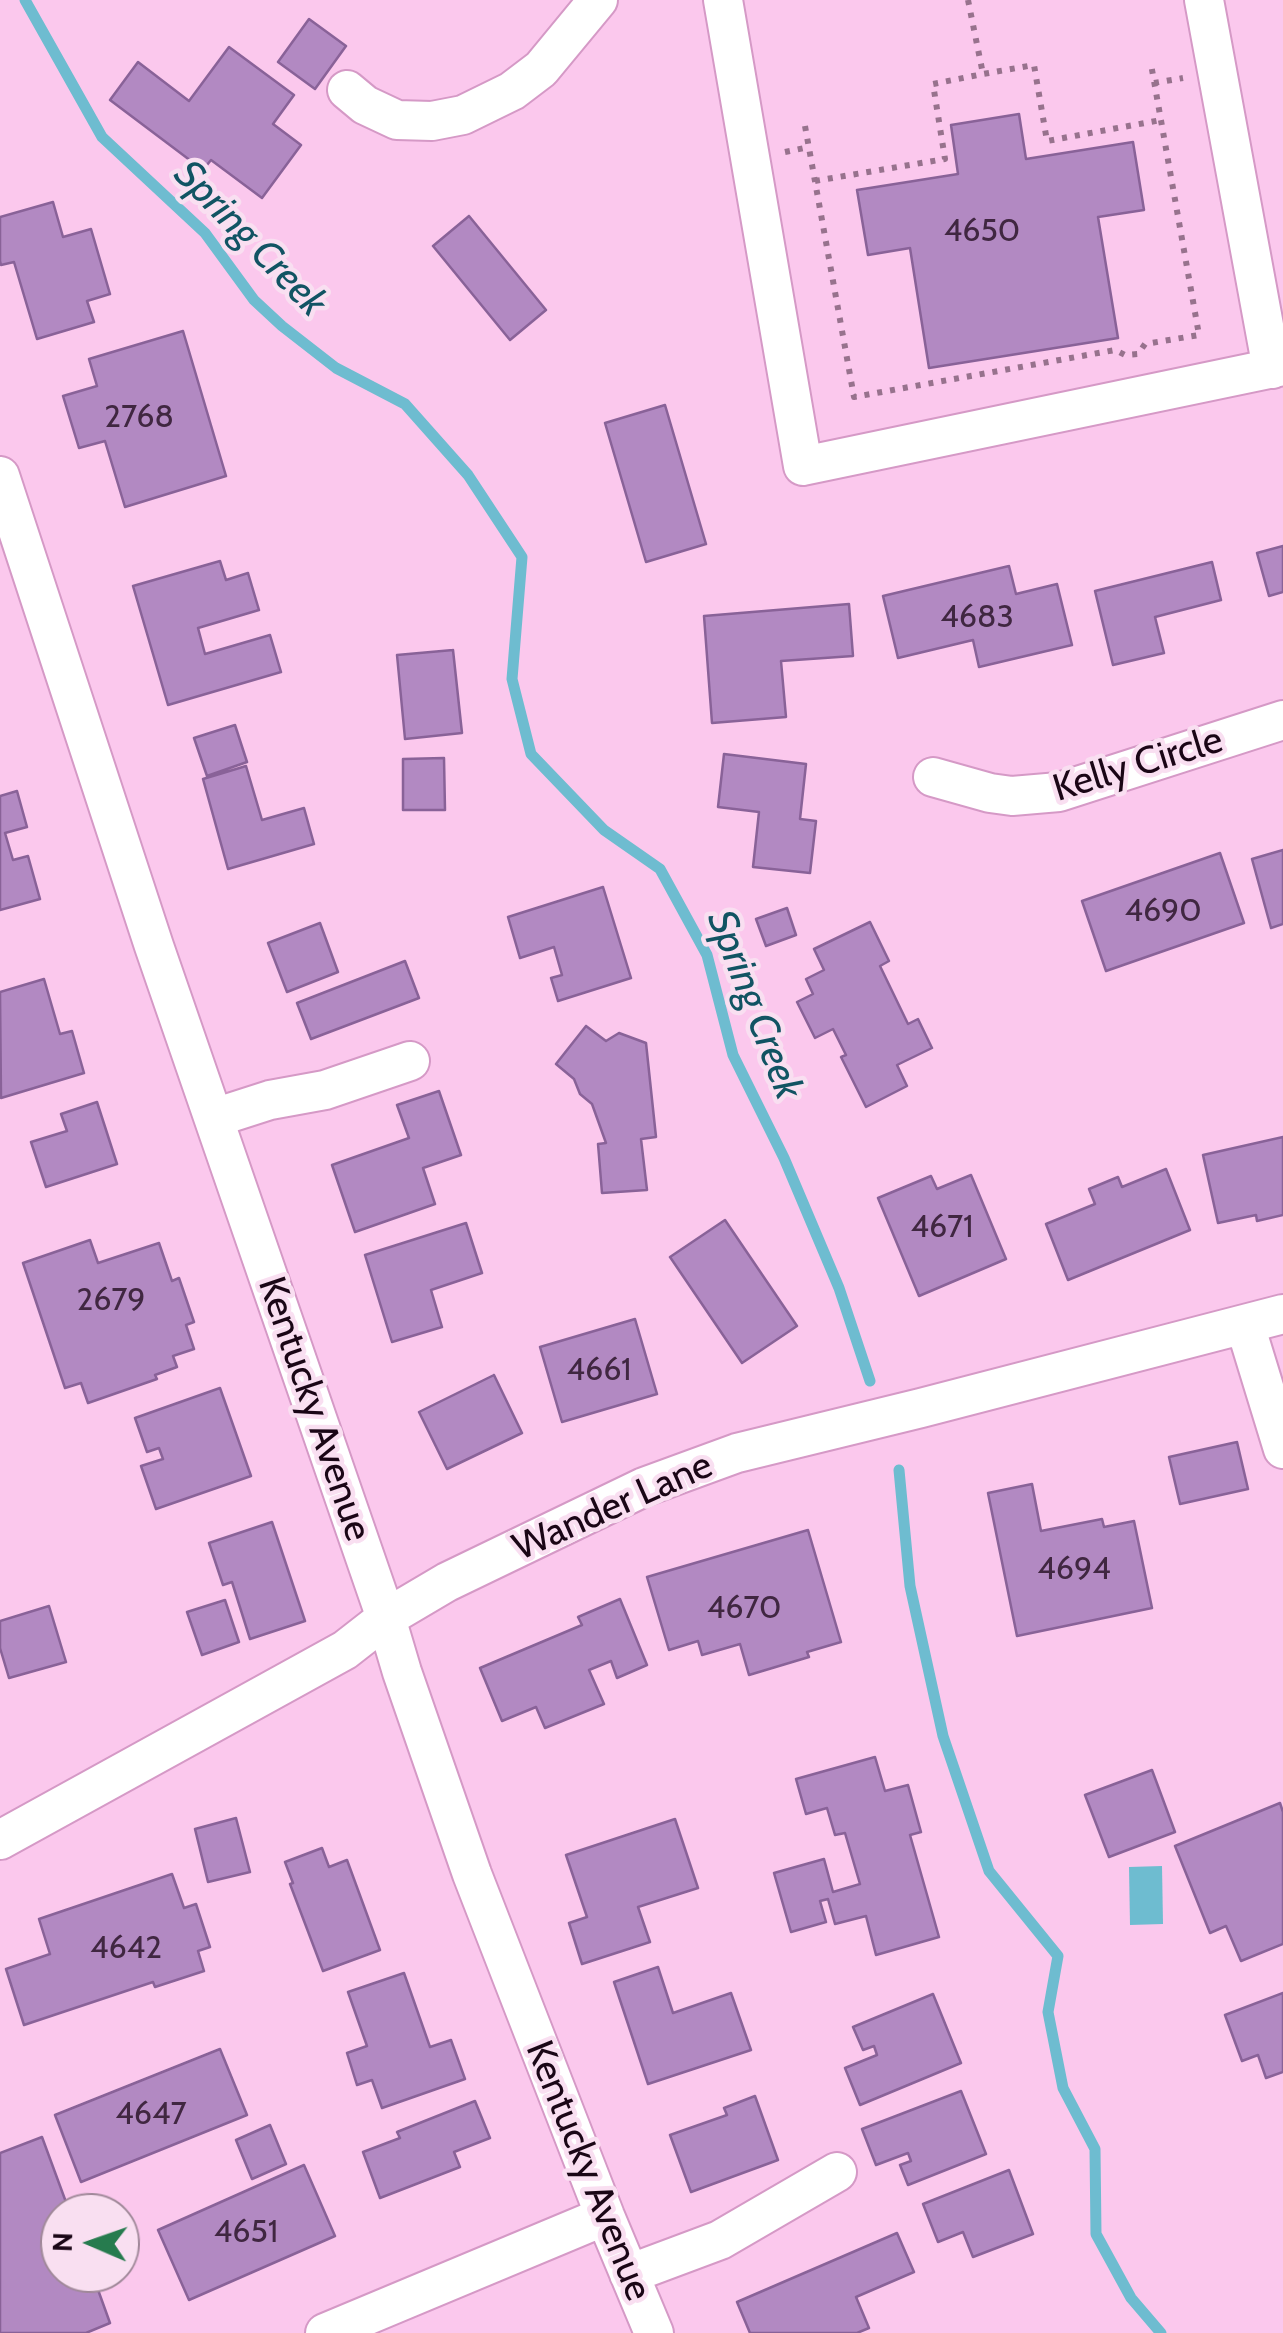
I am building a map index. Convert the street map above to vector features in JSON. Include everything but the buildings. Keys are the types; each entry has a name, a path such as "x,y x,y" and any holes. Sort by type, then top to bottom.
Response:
{"street":[{"path":"347,90 365,105 397,120 432,121 463,115 512,91 541,69 598,0"},
{"path":"723,0 803,466 1277,368 1267,245 1204,0"},
{"name":"Kentucky Avenue","path":"0,476 154,946 472,1874 654,2333"},
{"name":"Kelly Circle","path":"932,778 1012,796 1059,792 1283,720"},
{"path":"214,1118 270,1100 324,1090 410,1061"},
{"name":"Wander Lane","path":"0,1840 345,1650 386,1618 448,1582 644,1487 737,1453 1283,1314"},
{"path":"1245,1325 1283,1448"},
{"path":"628,2274 720,2240 838,2172"},
{"path":"324,2333 605,2216"}],"path":[{"path":"968,0 982,74"},
{"path":"805,126 854,397 1115,350 1126,355 1138,354 1144,344 1199,335 1151,64"},
{"path":"814,181 945,159 933,84 982,74 1034,65 1047,141 1161,120"}],"water":[{"path":"1162,1866 1163,1924 1130,1925 1129,1867"}],"waterway":[{"name":"Spring Creek","path":"25,0 102,137 205,233 254,300 282,326 336,368 405,404 468,475 522,557 512,679 531,754 604,830 660,869 707,955 733,1055 784,1158 839,1288 870,1381"},
{"name":"Spring Creek","path":"899,1470 910,1586 943,1736 989,1871 1058,1956 1048,2012 1063,2088 1095,2149 1096,2234 1131,2298 1161,2333"}]}
